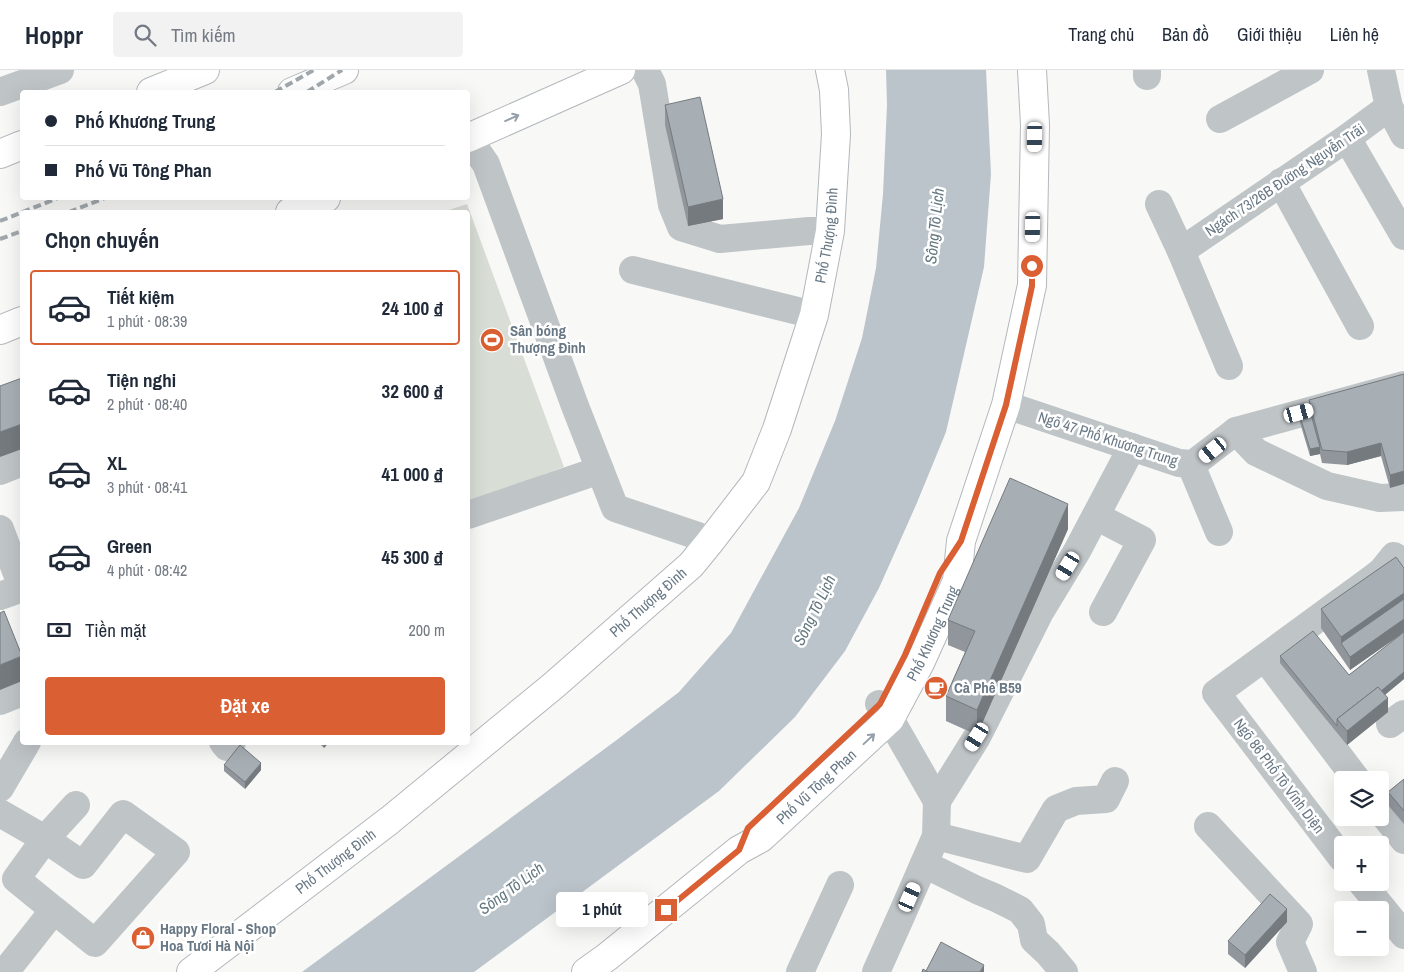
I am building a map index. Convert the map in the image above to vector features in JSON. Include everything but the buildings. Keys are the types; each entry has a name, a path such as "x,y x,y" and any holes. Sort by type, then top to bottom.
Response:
{"main road":[{"path":"156,90 205,70"},
{"path":"297,90 344,70"},
{"path":"470,137 621,70"},
{"name":"Phố Thượng Đình","path":"191,972 390,820 546,692 690,565 756,482 778,429 814,315 830,231 836,134 834,90 830,70"},
{"name":"Phố Khương Trung","path":"885,712 905,655 940,573 961,541 1006,405 1032,286 1035,125 1032,70"},
{"path":"0,154 20,146"},
{"path":"295,210 321,200"},
{"path":"0,330 20,322"},
{"name":"Phố Vũ Tông Phan","path":"586,972 739,850 748,828 885,712"}],"street":[{"path":"0,92 60,70"},
{"path":"644,70 652,84 672,205 681,227 720,239 809,231 830,231"},
{"path":"1220,119 1310,70"},
{"path":"1381,70 1389,108 1404,135"},
{"name":"Ngách 73/26B Đường Nguyễn Trãi","path":"1180,251 1348,138 1389,108"},
{"path":"1348,138 1404,236"},
{"path":"470,141 486,164 615,508 698,536 709,543"},
{"path":"1281,182 1360,326"},
{"path":"1159,204 1229,366"},
{"path":"633,270 814,315"},
{"name":"Ngõ 47 Phố Khương Trung","path":"1006,405 1132,448 1191,465 1236,430 1404,385"},
{"path":"1236,430 1256,452 1327,486 1380,498 1404,497"},
{"path":"876,972 936,836 937,801 977,737 1040,612 1078,551 1132,448"},
{"path":"0,471 20,463"},
{"path":"1191,465 1219,532"},
{"path":"470,514 600,470"},
{"path":"1096,516 1142,540 1103,612"},
{"path":"0,529 20,582"},
{"path":"1350,771 1265,658 1382,571 1394,556"},
{"path":"0,596 20,588"},
{"name":"Ngõ 86 Phố Tô Vĩnh Diện","path":"1265,658 1216,693 1334,848"},
{"path":"0,701 20,693"},
{"path":"885,712 937,801"},
{"path":"0,788 25,745"},
{"path":"936,836 1027,859 1056,808 1076,801 1106,799 1115,781"},
{"path":"0,813 45,839 83,865 123,814 176,852 95,943 16,878 45,839 76,805"},
{"path":"1389,821 1404,840"},
{"path":"1208,826 1299,924 1290,942 1302,972"},
{"path":"924,864 1020,910 1031,924 1034,940 1064,972"},
{"path":"800,972 840,885"},
{"path":"1368,891 1404,935"},
{"path":"8,966 54,910"}],"shaded area":[{"name":"Sân bóng Thượng Đình","path":"467,204 469,210 449,210"},
{"name":"Sân bóng Thượng Đình","path":"470,212 564,467 470,501"}],"water":[{"name":"Sông Tô Lịch","path":"886,70 986,70 991,174 984,267 946,432 879,588 845,651 795,717 719,791 474,972 302,972 679,692 731,633 799,508 835,421 862,338 876,268 883,194 887,105"}],"railway":[{"path":"279,90 314,70"},
{"path":"310,90 342,70"},
{"path":"28,210 53,200"},
{"path":"74,210 100,200"},
{"path":"0,221 20,213"},
{"path":"0,239 20,232"}],"place":[{"name":"Sân bóng Thượng Đình","path":"492,340"},
{"name":"Cà Phê B59","path":"936,688"},
{"name":"Happy Floral - Shop Hoa Tươi Hà Nội","path":"143,938"}],"route":[{"path":"666,910 739,850 748,828 880,704 905,655 940,573 961,541 1006,405 1032,286 1032,266"}]}
